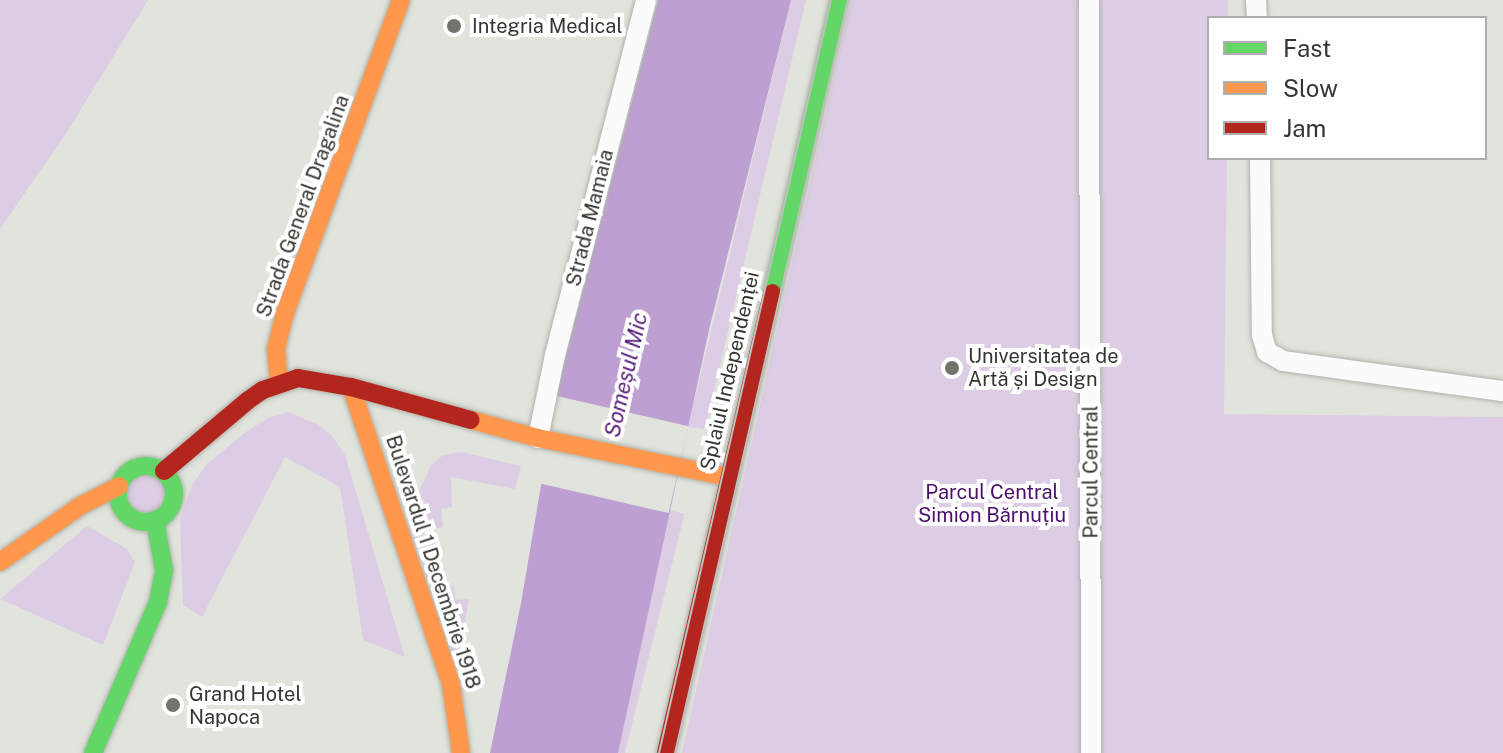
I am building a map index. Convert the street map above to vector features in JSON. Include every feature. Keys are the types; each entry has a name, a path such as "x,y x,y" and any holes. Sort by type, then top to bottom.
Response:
{"main road":[{"name":"Strada General Dragalina","path":"279,383 276,349 288,303 401,0"},
{"name":"Splaiul Independenței","path":"666,753 839,0"},
{"path":"164,471 228,415 279,383 298,378 351,387 547,440 728,477"},
{"name":"Bulevardul 1 Decembrie 1918","path":"351,387 451,685 461,753"},
{"path":"0,562 80,506 119,486 127,473 141,466 164,471 170,478 175,496 167,513 143,522 128,515 120,502 119,486"},
{"path":"93,753 158,602 164,570 155,520"}],"street":[{"name":"Strada Mamaia","path":"547,440 555,355 646,0"},
{"name":"Parcul Central","path":"1089,0 1091,753"},
{"path":"1260,160 1262,335 1267,352 1283,361 1503,391"}],"green space":[{"path":"0,0 148,0 67,132 0,229"},
{"path":"791,0 806,0 705,429 688,427"},
{"name":"Parcul Central Simion Bărnuțiu","path":"851,0 1228,0 1228,16 1207,16 1207,160 1227,160 1224,414 1503,417 1503,753 682,753"},
{"path":"288,412 319,425 332,436 345,455 405,657 363,640 340,487 285,457 202,617 183,605 180,520 192,485 206,465 247,431 268,418"},
{"path":"462,452 521,466 515,489 451,477 452,507 441,509 443,527 432,529 444,587 454,586 456,600 469,599 457,667 410,525 411,509 431,465 443,455"},
{"path":"146,475 159,481 165,494 159,507 146,513 133,507 127,494 133,481"},
{"path":"669,510 685,514 625,753 609,752"},
{"path":"87,526 127,549 135,562 103,645 0,599"}],"water":[{"name":"Someșul Mic","path":"658,0 791,0 709,330 618,753 490,753 521,603 558,386"}],"pier":[{"path":"557,396 689,426 669,513 537,483"}],"tram line":[{"path":"659,753 831,0"},
{"path":"675,753 848,0"}],"traffic: fast":[{"path":"772,293 839,0"},
{"path":"146,466 166,474 174,494 166,514 146,522 126,514 118,494 126,474 146,466"},
{"path":"93,753 158,602 164,570 155,520"}],"traffic: slow":[{"path":"279,383 276,349 284,316 401,0"},
{"path":"351,387 451,685 461,753"},
{"path":"471,420 538,438 728,477"},
{"path":"0,562 80,506 119,486"}],"traffic: jam":[{"path":"666,753 772,293"},
{"path":"164,471 247,401 263,390 298,378 351,387 471,420"}],"place":[{"name":"Integria Medical","path":"454,26"},
{"name":"Universitatea de Artă și Design","path":"952,368"},
{"name":"Grand Hotel Napoca","path":"173,705"}]}
